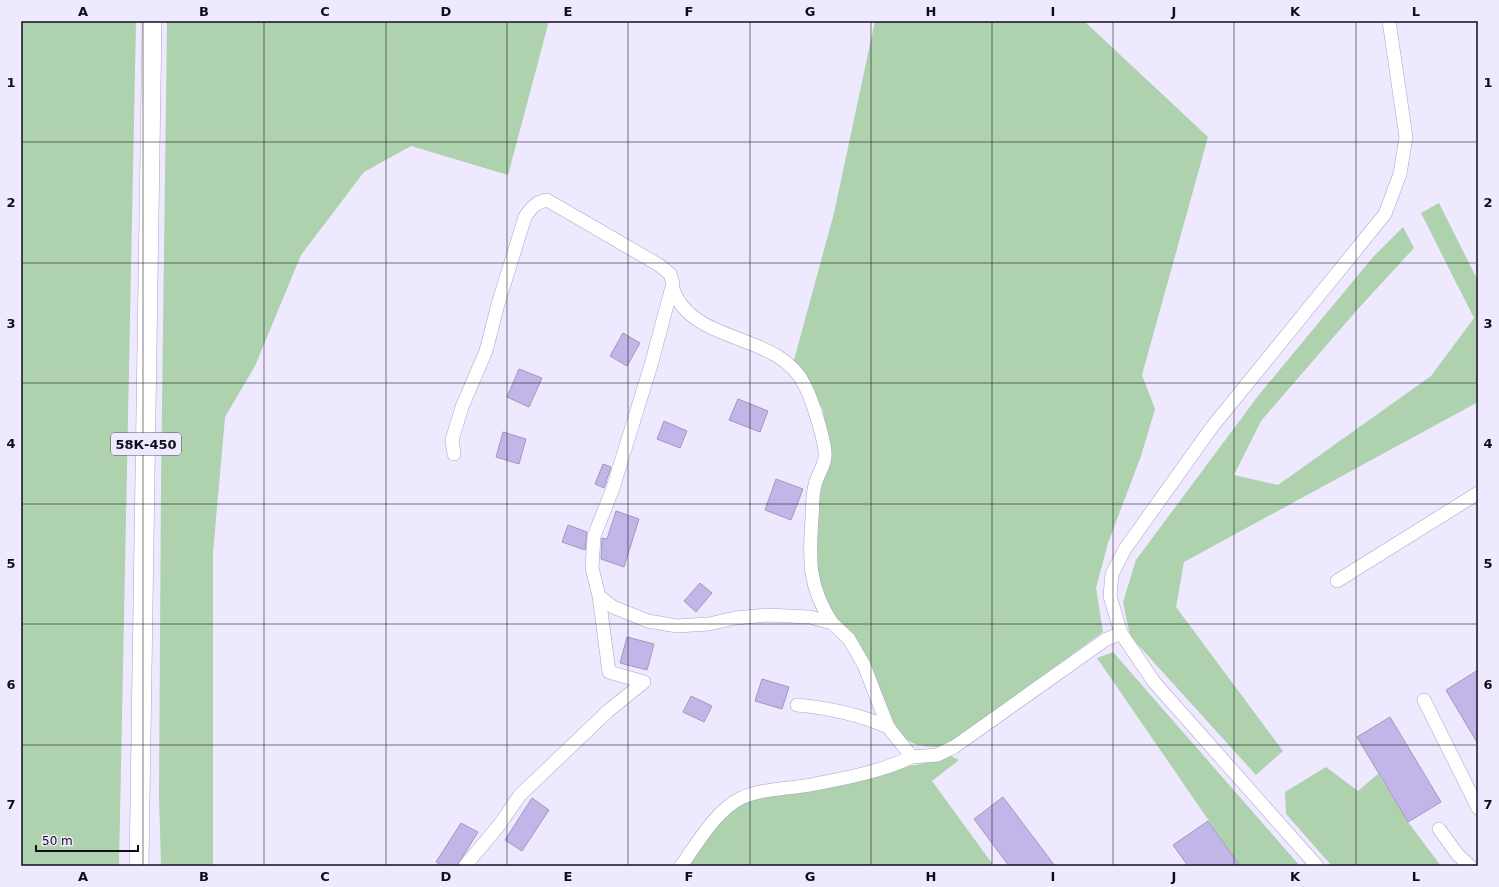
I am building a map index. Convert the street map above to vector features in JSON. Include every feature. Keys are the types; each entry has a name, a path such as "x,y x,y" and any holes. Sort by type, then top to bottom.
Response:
{"highway":[{"name":"58К-450","path":"139,866 152,21"}],"street":[{"path":"1317,866 1154,682 1121,633 1110,596 1112,574 1124,549 1212,427 1385,214 1400,174 1406,137 1389,21"},
{"path":"454,454 452,440 462,407 486,351 498,304 525,218 530,209 539,202 547,200 659,265 670,274 672,287 678,302 687,313 725,334 768,349 792,367 805,385 814,407 826,456 815,485 810,560 818,599 832,623 849,639 864,665 888,727 912,757"},
{"path":"465,866 500,824 520,795 608,711 644,682 609,672 599,596 592,568 594,536 612,491 649,372 672,287"},
{"path":"1337,581 1478,493"},
{"path":"599,596 613,607 648,621 677,626 709,624 736,618 767,615 810,617 832,623"},
{"path":"681,866 707,830 727,808 741,798 763,792 815,784 898,764 912,757 936,755 954,747 1105,640 1121,633"},
{"path":"1424,700 1478,808"},
{"path":"797,705 829,708 847,712 888,727"},
{"path":"1439,829 1458,855 1470,866"}],"green space":[{"path":"21,21 136,21 119,866 21,866"},
{"path":"167,21 549,21 508,175 411,146 364,172 301,255 255,366 225,417 213,553 213,866 161,866 159,795 161,484"},
{"path":"875,21 1084,21 1208,137 1142,375 1155,409 1141,456 1108,543 1096,588 1103,632 944,747 914,744 899,733 862,652 822,602 813,547 819,487 829,465 823,410 794,360 834,213"},
{"path":"1439,203 1478,281 1478,402 1184,562 1176,607 1283,751 1256,775 1130,636 1123,602 1136,560 1258,396 1373,257 1403,227 1414,248 1357,310 1261,421 1234,475 1278,485 1431,376 1474,318 1421,213"},
{"path":"1113,652 1300,866 1240,866 1097,658"},
{"path":"949,755 959,760 932,781 994,866 684,866 733,805 896,766 917,765"},
{"path":"1326,767 1358,791 1378,774 1408,822 1441,866 1332,866 1286,814 1285,792"}],"building":[{"path":"623,333 640,343 627,366 610,356"},
{"path":"519,369 542,378 529,407 507,397"},
{"path":"738,399 768,411 760,432 729,420"},
{"path":"664,421 687,431 680,448 657,439"},
{"path":"503,432 526,439 519,464 496,457"},
{"path":"603,464 611,467 604,488 595,484"},
{"path":"776,479 803,489 791,520 765,510"},
{"path":"616,511 639,519 624,567 601,559 602,538 607,539"},
{"path":"568,525 587,532 585,550 562,542"},
{"path":"700,583 712,593 696,612 684,601"},
{"path":"627,637 654,644 647,670 620,663"},
{"path":"1478,670 1478,744 1446,690"},
{"path":"762,679 789,687 782,709 755,701"},
{"path":"691,696 712,706 704,722 683,712"},
{"path":"1390,717 1441,802 1408,822 1357,737"},
{"path":"1003,797 1055,866 1009,866 974,819"},
{"path":"532,798 549,810 522,851 505,840"},
{"path":"1208,821 1240,866 1188,866 1173,845"},
{"path":"461,823 478,832 457,866 443,866 436,862"}]}
